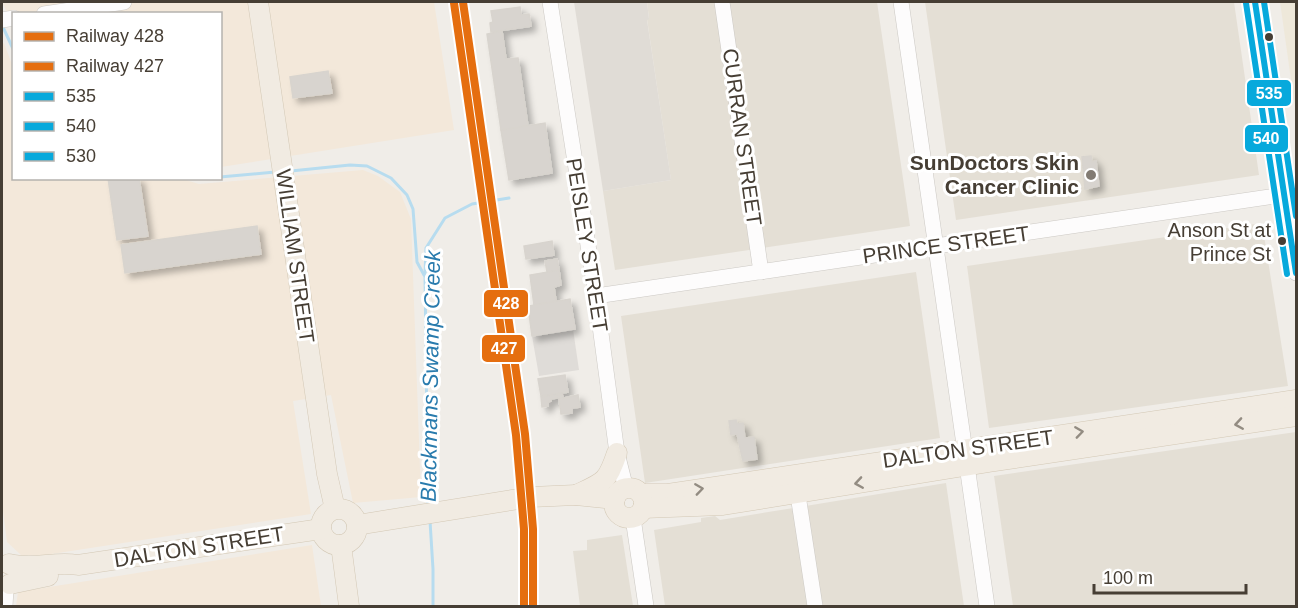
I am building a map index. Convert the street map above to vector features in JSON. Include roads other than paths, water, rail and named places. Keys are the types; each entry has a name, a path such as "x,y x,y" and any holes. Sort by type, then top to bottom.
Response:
{"main road":[{"name":"WILLIAM STREET","path":"258,2 327,474 335,509"},
{"name":"DALTON STREET","path":"357,525 531,497 576,495 632,501 668,494 797,484 1296,405"},
{"path":"576,495 602,483 610,474 617,453"},
{"path":"335,509 347,511 355,519 357,525 355,536 341,545 325,540 321,529 326,514 335,509"},
{"name":"DALTON STREET","path":"5,593 25,579 66,573 78,566 321,529"},
{"path":"341,545 348,606"},
{"path":"5,560 13,573 5,593"},
{"name":"DALTON STREET","path":"5,560 24,567 66,563 78,566"}],"street":[{"path":"57,12 124,2"},
{"name":"PEISLEY STREET","path":"550,2 596,296 617,453 632,501 646,606"},
{"name":"CURRAN STREET","path":"723,2 761,272"},
{"path":"901,2 987,606"},
{"path":"1255,2 1291,194 1296,273"},
{"name":"PRINCE STREET","path":"596,296 1291,194"},
{"path":"797,484 815,606"}],"waterway":[{"path":"2,25 12,47"},
{"path":"291,171 350,165 367,166 391,178 407,195 413,209 417,262 424,275"},
{"path":"222,177 275,172"},
{"name":"Blackmans Swamp Creek","path":"428,506 426,248 445,218 472,204 509,198"},
{"name":"Blackmans Swamp Creek","path":"430,521 433,606"}],"rail line":[{"name":"428","path":"463,2 525,434 533,529 533,606"},
{"name":"427","path":"454,3 516,435 524,529 524,606"}],"place":[{"name":"SunDoctors Skin Cancer Clinic","path":"1091,175"},
{"name":"Anson St at Prince St","path":"1282,241"}]}
